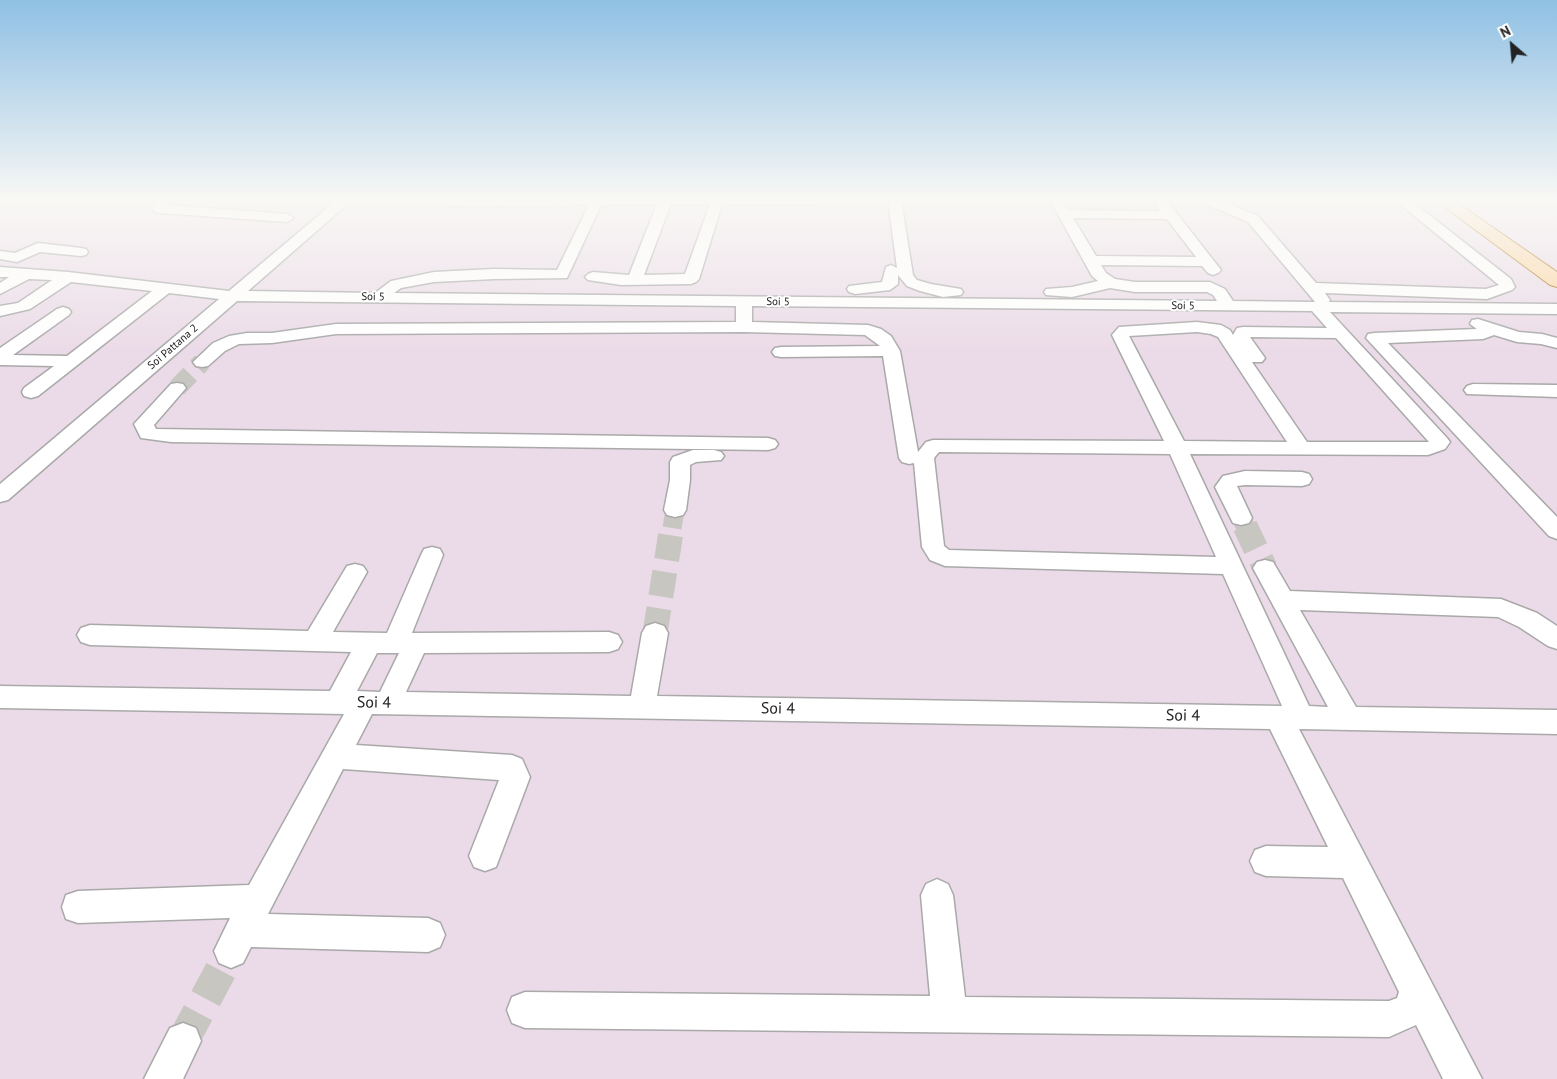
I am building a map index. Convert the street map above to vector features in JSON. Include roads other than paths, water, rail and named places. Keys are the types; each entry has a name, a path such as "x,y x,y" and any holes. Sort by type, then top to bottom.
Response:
{"main road":[{"path":"1514,250 1557,281"}],"street":[{"path":"0,255 17,258 32,250"},
{"path":"42,275 81,252 67,250"},
{"name":"Soi Pattana 2","path":"0,495 286,250"},
{"path":"378,297 396,284 434,276 494,274 562,275 574,250"},
{"path":"614,300 637,250"},
{"path":"593,277 691,279 701,250"},
{"path":"902,250 906,276 912,283 943,292 1072,292 1110,283 1135,287 1210,287 1219,292 1230,307"},
{"path":"1085,250 1100,276 1110,283"},
{"path":"1197,250 1219,278"},
{"path":"1231,566 944,558 933,547 924,458 933,446 1428,449 1440,442 1341,333 1312,288 1280,250"},
{"path":"1312,288 1487,294 1507,287 1506,282 1465,250"},
{"path":"1090,260 1206,262"},
{"path":"786,302 788,291 793,289 872,290 885,287 890,284 890,270"},
{"name":"Soi 5","path":"3,274 68,277 233,296 1456,311 1557,309"},
{"path":"0,290 26,274"},
{"path":"0,311 24,306 68,277"},
{"path":"31,392 166,288"},
{"path":"744,302 744,327"},
{"path":"1456,311 1486,328 1518,337 1542,339 1557,343"},
{"path":"0,358 62,312"},
{"path":"202,362 219,347 235,340 272,338 336,329 744,327 868,330 884,340 891,351 909,458"},
{"path":"1310,448 1224,334 1216,329 1197,327 1125,331 1120,336 1177,448 1231,566 1290,718 1352,863 1463,1079"},
{"path":"1486,328 1488,333 1483,334 1374,338 1554,534"},
{"path":"1310,448 1241,334 1243,332 1341,333"},
{"path":"781,352 891,351"},
{"path":"0,358 72,361"},
{"path":"178,388 144,424 148,434 171,436 768,444"},
{"path":"1473,390 1557,391"},
{"path":"675,510 680,480 680,462 693,456 746,456"},
{"path":"1241,518 1226,487 1230,481 1245,478 1302,479"},
{"path":"428,935 237,941 364,703 406,643 432,555"},
{"path":"1265,568 1348,718"},
{"path":"315,642 355,572"},
{"path":"1282,600 1501,608 1528,620 1557,638"},
{"path":"642,707 655,633"},
{"path":"90,635 370,643 609,642"},
{"path":"364,703 370,643"},
{"name":"Soi 4","path":"0,697 1557,722"},
{"path":"336,756 512,768 515,777 485,856"},
{"path":"1266,861 1352,863"},
{"path":"937,895 949,1015"},
{"path":"78,908 258,901"},
{"path":"524,1010 1389,1019 1410,1010 1417,991"},
{"path":"163,1079 183,1041"}],"tunnel":[{"path":"177,388 202,362"},
{"path":"672,528 675,510"},
{"path":"1241,518 1245,526"},
{"path":"655,633 672,526"},
{"path":"1245,526 1265,568"},
{"path":"183,1041 231,951"}]}
